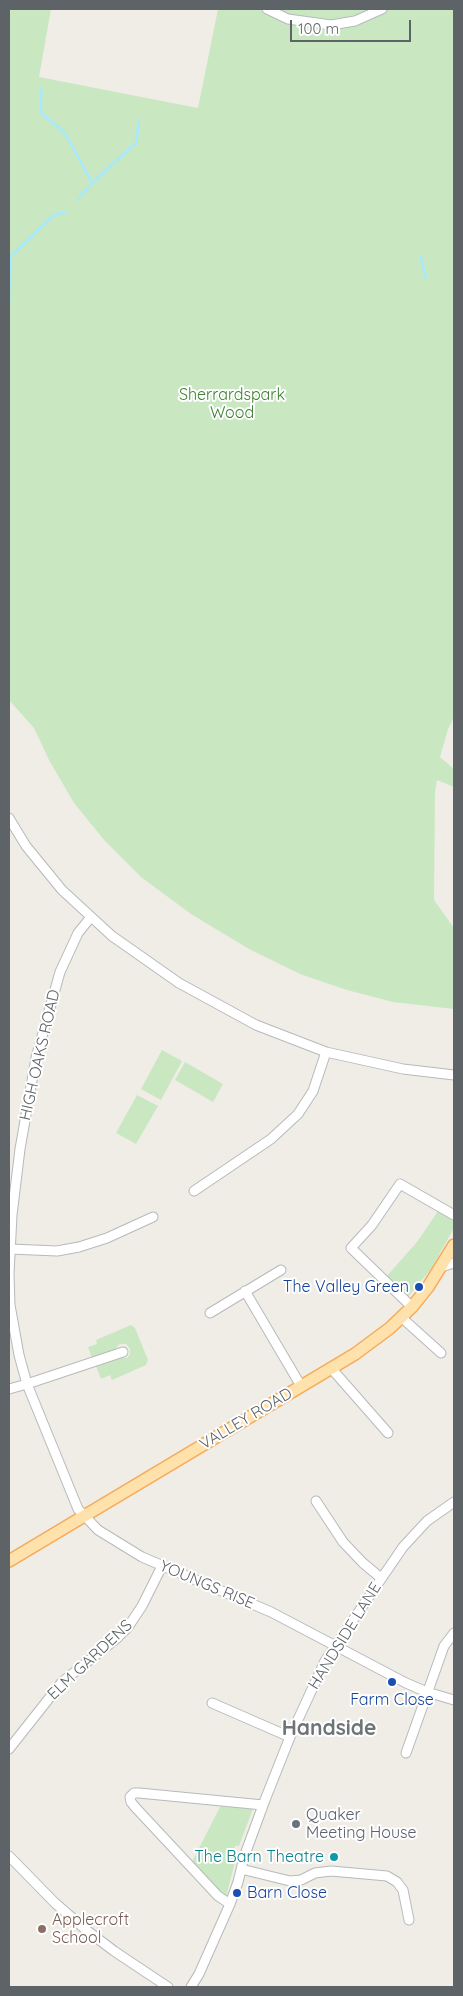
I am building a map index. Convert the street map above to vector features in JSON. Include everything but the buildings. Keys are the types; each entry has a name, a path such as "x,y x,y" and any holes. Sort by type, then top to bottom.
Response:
{"main road":[{"name":"VALLEY ROAD","path":"9,1561 331,1368 374,1340 412,1307 442,1267 454,1245"}],"street":[{"path":"267,9 288,19 331,25 355,20 382,9"},
{"path":"9,818 26,846 62,890 90,917 131,951 179,984 256,1025 326,1052 395,1068 454,1075"},
{"name":"HIGH OAKS ROAD","path":"83,1516 69,1489 27,1384 14,1330 9,1282 10,1249 20,1149 36,1058 60,972 75,939 90,917"},
{"path":"194,1191 271,1139 298,1114 314,1091 326,1052"},
{"path":"412,1307 351,1248 372,1225 400,1184 454,1215"},
{"path":"10,1249 57,1251 79,1247 107,1238 152,1217"},
{"path":"442,1267 454,1263"},
{"path":"210,1313 280,1270"},
{"path":"245,1291 301,1386"},
{"path":"402,1317 440,1353"},
{"path":"9,1389 123,1352"},
{"path":"331,1368 388,1433"},
{"path":"316,1501 343,1542 381,1578"},
{"name":"HANDSIDE LANE","path":"191,1987 199,1974 230,1904 263,1805 317,1676 335,1646 403,1547 438,1512 454,1502"},
{"name":"YOUNGS RISE","path":"83,1516 94,1527 142,1557 271,1612 427,1692 454,1700"},
{"name":"ELM GARDENS","path":"9,1749 62,1682 116,1639 128,1627 142,1606 162,1566"},
{"path":"406,1753 444,1646 454,1633"},
{"path":"212,1703 290,1737"},
{"path":"230,1904 218,1896 135,1807 131,1802 130,1796 134,1793 139,1793 263,1805"},
{"path":"9,1856 55,1903 85,1929 168,1987"},
{"path":"241,1869 290,1881 301,1880 315,1873 331,1871 387,1876 397,1882 403,1890 409,1920"}],"green space":[{"name":"Sherrardspark Wood","path":"9,9 51,9 39,77 198,108 218,9 454,9 454,717 448,729 440,757 454,769 454,787 437,780 435,792 434,900 454,928 454,1009 393,1002 347,990 300,974 249,949 191,914 141,877 105,841 74,803 49,760 34,728 9,700"},
{"path":"162,1050 182,1061 161,1100 141,1089"},
{"path":"185,1062 223,1084 213,1102 175,1080"},
{"path":"137,1095 158,1106 136,1144 116,1133"},
{"path":"438,1211 454,1218 454,1228 431,1269 407,1298 386,1277 417,1242"},
{"path":"131,1325 135,1328 148,1360 146,1365 112,1380 110,1375 101,1379 96,1366 119,1358 127,1358 130,1354 130,1349 126,1344 121,1344 118,1345 115,1351 92,1358 88,1347 97,1344 96,1340"},
{"path":"222,1803 254,1806 239,1846 235,1846 233,1853 237,1854 226,1897 223,1897 191,1864"}],"waterway":[{"path":"41,88 41,113 65,133 92,183"},
{"path":"78,199 92,183 136,143 139,121"},
{"path":"9,303 10,257 54,215 66,212"},
{"path":"421,257 426,279"}],"place":[{"name":"The Valley Green","path":"419,1287"},
{"name":"Farm Close","path":"392,1682"},
{"name":"Quaker Meeting House","path":"296,1824"},
{"name":"The Barn Theatre","path":"334,1857"},
{"name":"Barn Close","path":"237,1893"},
{"name":"Applecroft School","path":"42,1929"}],"district":[{"name":"Handside","path":"329,1729"}]}
